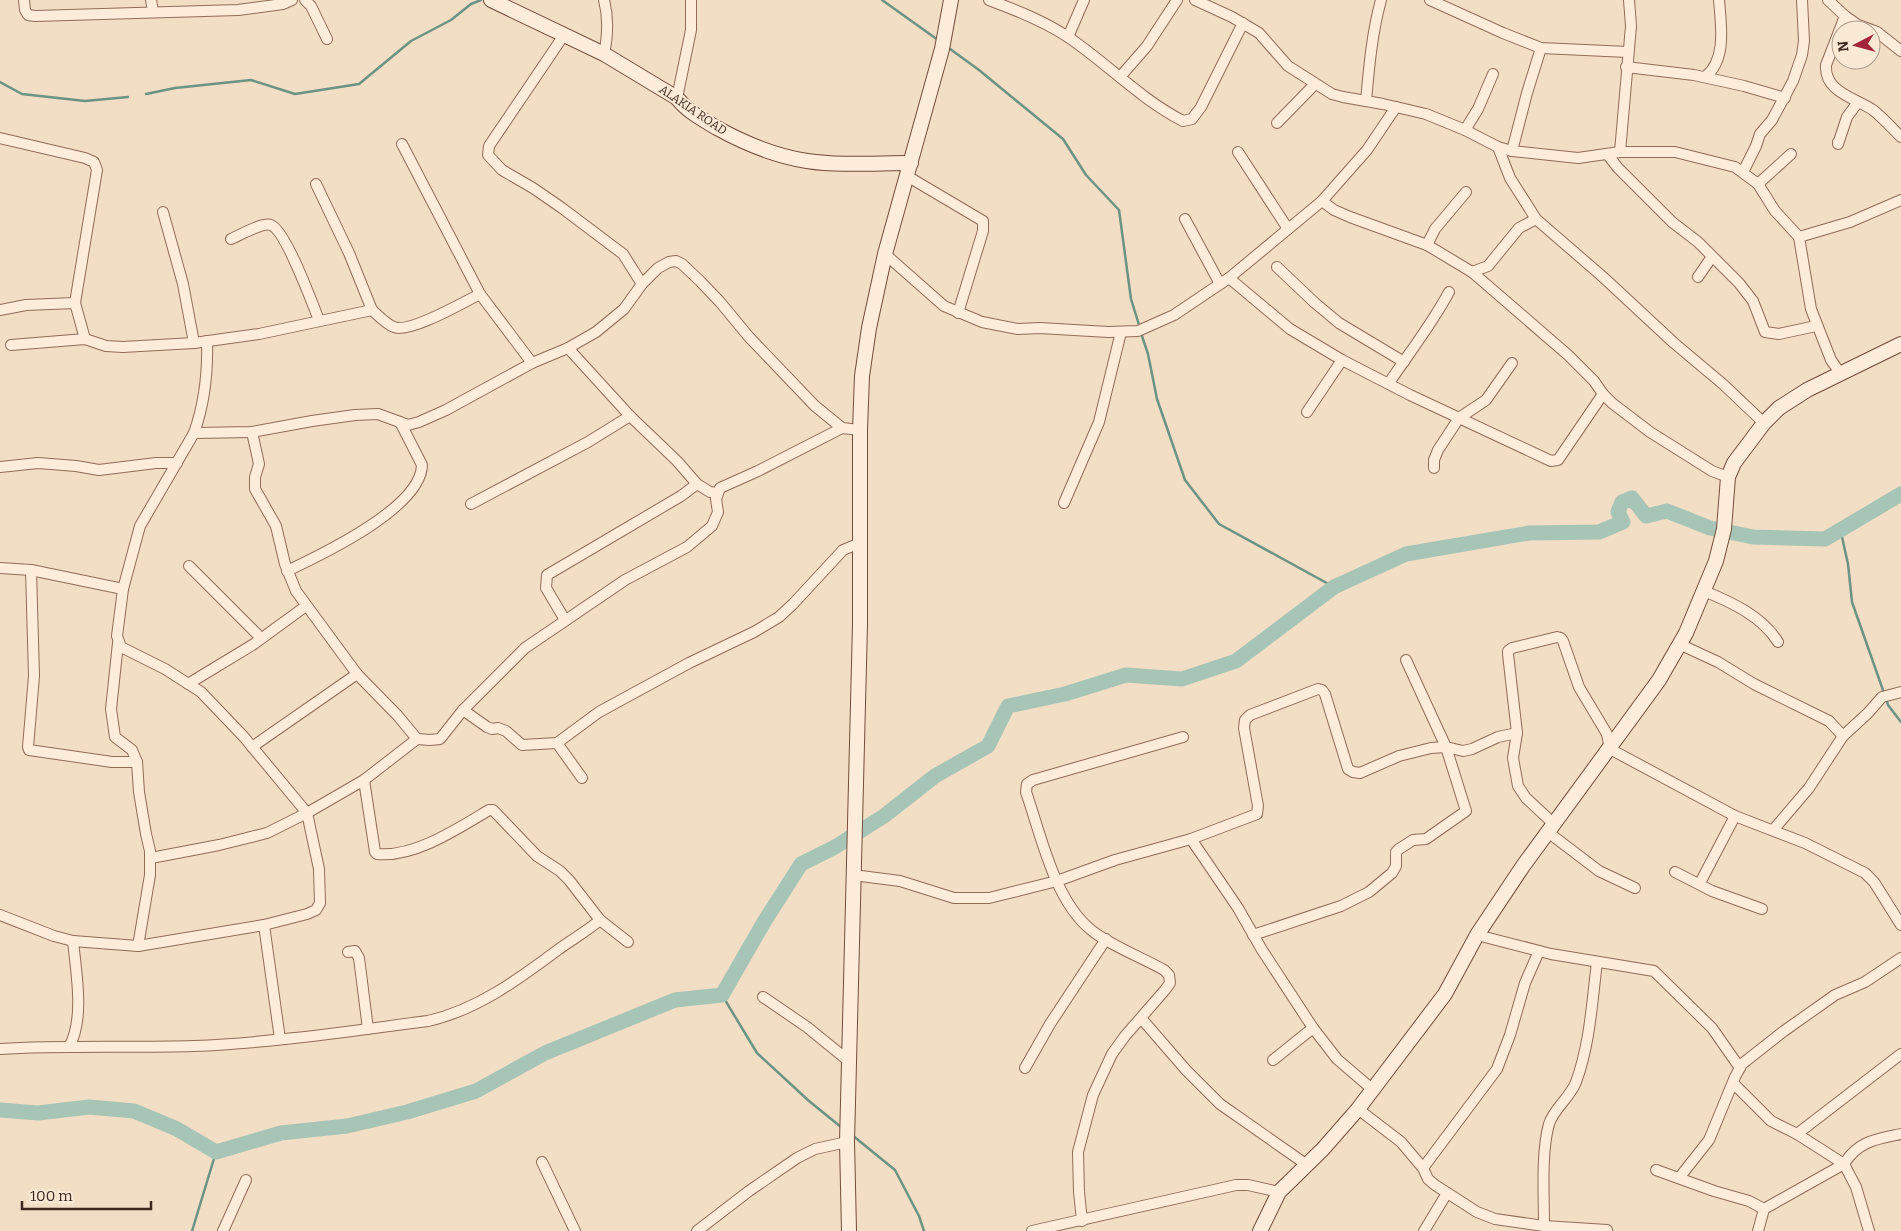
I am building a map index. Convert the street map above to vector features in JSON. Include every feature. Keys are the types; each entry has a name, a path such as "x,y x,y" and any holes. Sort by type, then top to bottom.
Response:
{"street":[{"path":"24,0 25,10 28,15 34,16 238,10 283,4 292,0"},
{"path":"152,0 153,11"},
{"path":"305,0 311,6 327,38"},
{"path":"604,0 608,19 608,39 604,54"},
{"path":"677,98 690,30 691,0"},
{"path":"849,1231 848,1135 853,837 859,641 860,430 864,357 886,254 943,44 951,0"},
{"path":"988,0 1012,8 1068,37 1135,90 1183,121 1192,119 1201,107 1243,23"},
{"path":"1068,37 1084,0"},
{"path":"1120,77 1147,46 1177,0"},
{"path":"1195,0 1243,23 1259,33 1288,66 1315,84 1342,98 1396,106 1426,114 1465,130 1498,147 1512,151 1578,158 1620,152 1674,152 1735,167 1758,184 1775,211 1799,236 1810,309 1831,360 1840,373"},
{"path":"1366,101 1376,18 1381,0"},
{"path":"1430,0 1541,48 1628,52"},
{"path":"1620,152 1631,26 1629,0"},
{"path":"1706,77 1713,71 1718,59 1722,30 1719,0"},
{"path":"1743,172 1760,134 1772,120 1794,81 1804,41 1802,0"},
{"path":"1828,0 1845,16 1858,25 1877,32 1901,51"},
{"name":"ALAKIA ROAD","path":"493,1 604,54 677,98 684,107 694,114 739,140 788,157 808,161 909,169"},
{"path":"1845,16 1826,64 1825,72 1840,93 1873,111 1901,137"},
{"path":"564,35 490,146 488,155 496,166 562,208 623,254 642,284"},
{"path":"1512,151 1541,48"},
{"path":"1626,67 1706,77 1785,98"},
{"path":"1465,130 1478,109 1493,74"},
{"path":"1277,123 1315,84"},
{"path":"1838,142 1838,144 1848,117 1858,102"},
{"path":"886,254 935,300 958,313 982,322 1018,329 1040,328 1130,332 1174,315 1229,278 1322,201 1367,150 1396,106"},
{"path":"0,138 94,162 97,170 75,303 85,339"},
{"path":"402,144 480,294 532,362"},
{"path":"1498,147 1510,178 1536,219 1674,343 1724,385 1764,423"},
{"path":"1238,152 1288,229"},
{"path":"1758,184 1791,154"},
{"path":"1608,155 1651,202 1672,222 1698,242 1711,258 1739,283 1754,301 1765,332 1779,334 1816,326"},
{"path":"909,169 983,221 983,231 958,313"},
{"path":"316,184 349,253 372,310 394,328 402,329 419,324 480,294"},
{"path":"1427,245 1436,229 1466,192"},
{"path":"1799,236 1850,222 1901,200"},
{"path":"1322,201 1334,210 1357,220 1427,245 1472,272 1568,355 1594,380 1603,394 1650,432 1712,471 1728,477"},
{"path":"163,212 183,284 194,343"},
{"path":"1185,219 1220,284"},
{"path":"1472,272 1488,266 1519,228 1536,219"},
{"path":"232,238 264,224 271,225 278,230 287,246 319,320"},
{"path":"1698,277 1711,258"},
{"path":"194,433 252,432 355,415 378,414 408,425 419,422 446,410 532,362 568,348 596,332 624,309 642,284 658,268 669,262 676,261 682,264 720,302 748,337 815,406 842,428 860,430"},
{"path":"1277,267 1339,323 1404,362"},
{"path":"1229,278 1290,329 1342,360 1537,456 1551,461 1558,460 1603,394"},
{"path":"1389,384 1424,331 1435,318 1449,292"},
{"path":"0,310 26,305 75,303"},
{"path":"11,344 85,339 106,346 123,347 194,343 259,334 372,310"},
{"path":"1064,503 1099,422 1130,332"},
{"path":"138,946 151,858 139,792 137,762 132,750 115,737 112,709 117,636 123,589 140,526 194,433 205,396 208,372 207,341"},
{"path":"1260,1231 1279,1192 1307,1165 1358,1109 1445,994 1478,935 1523,866 1552,829 1659,680 1679,644 1716,561 1724,532 1728,477 1734,462 1764,423 1780,408 1807,390 1901,344"},
{"path":"568,348 630,416 677,461 697,484 717,494"},
{"path":"1308,412 1342,360"},
{"path":"1434,468 1434,460 1438,450 1460,418 1486,400 1512,363"},
{"path":"471,504 588,442 630,416"},
{"path":"288,571 345,543 395,507 410,491 422,471 422,465 400,422"},
{"path":"151,858 219,845 267,833 307,813 364,780 417,739 440,739 463,710 525,648 625,580 687,547 712,526 718,512 717,494 720,488 758,471 842,428"},
{"path":"252,432 259,464 255,477 255,489 276,526 288,571 296,591 357,674 398,716 417,739"},
{"path":"0,467 38,464 76,466 99,470 177,462"},
{"path":"565,620 546,588 547,575 681,496 697,484"},
{"path":"463,710 492,729 498,728 506,732 522,745 557,743 599,712 689,663 754,632 779,617 805,593 843,550 860,543"},
{"path":"189,566 262,638"},
{"path":"0,568 31,570 123,589"},
{"path":"31,570 34,676 29,750 112,762 137,762"},
{"path":"1704,590 1737,605 1760,622 1778,642"},
{"path":"188,684 262,638 306,606"},
{"path":"1610,749 1607,734 1579,687 1561,638 1548,639 1508,651 1517,733 1513,758 1518,786 1552,829 1599,871 1635,888"},
{"path":"0,915 54,936 73,941 138,946 264,925 307,914 316,910 320,903 319,869 307,813 252,747 201,692 165,669 128,651 118,643"},
{"path":"1679,644 1718,662 1754,684 1829,721 1843,736"},
{"path":"1253,936 1342,906 1368,892 1392,873 1396,866 1396,852 1399,849 1413,840 1426,839 1466,811 1446,747 1406,660"},
{"path":"252,747 357,674"},
{"path":"853,875 900,881 954,898 968,899 1010,894 1191,838 1257,814 1258,806 1244,728 1245,720 1250,715 1318,689 1322,690 1325,694 1348,769 1353,772 1365,771 1399,756 1431,748 1446,747 1463,751 1472,750 1498,737 1517,733"},
{"path":"1774,830 1810,788 1832,750 1843,736 1884,696 1901,692"},
{"path":"1082,1221 1078,1152 1088,1112 1112,1054 1165,990 1170,983 1170,975 1092,931 1082,921 1057,881 1026,792 1027,784 1033,780 1183,737"},
{"path":"557,743 582,778"},
{"path":"1610,749 1736,816 1774,830 1844,861 1865,873 1874,882 1901,925"},
{"path":"364,780 375,852 377,854 394,854 433,842 489,810 493,810 537,856 560,871 569,880 600,920 628,942"},
{"path":"1700,883 1736,816"},
{"path":"1191,838 1238,908 1253,936 1313,1028 1337,1059 1372,1089"},
{"path":"1675,872 1712,890 1762,909"},
{"path":"0,1049 194,1046 280,1040 443,1018 484,999 525,975 600,920"},
{"path":"264,925 280,1040"},
{"path":"1478,935 1539,951 1654,971 1712,1028 1740,1068"},
{"path":"1025,1068 1055,1016 1106,939"},
{"path":"69,1047 75,1036 78,1002 73,941"},
{"path":"348,952 355,951 359,958 368,1028"},
{"path":"1423,1168 1497,1069 1510,1035 1525,983 1539,951"},
{"path":"1679,1178 1709,1140 1742,1064 1835,995 1865,982 1901,958"},
{"path":"1544,1226 1545,1148 1549,1124 1554,1112 1569,1095 1575,1084 1586,1049 1597,962"},
{"path":"763,997 808,1027 850,1062"},
{"path":"1141,1018 1186,1070 1220,1104 1307,1165"},
{"path":"1273,1060 1313,1028"},
{"path":"1796,1134 1901,1054"},
{"path":"1734,1083 1771,1121 1844,1164 1856,1188 1869,1231"},
{"path":"1358,1109 1402,1142 1423,1168 1428,1179 1446,1193 1478,1212 1495,1219 1544,1226 1607,1230"},
{"path":"1758,1231 1764,1209 1844,1164 1851,1153 1861,1145 1901,1134"},
{"path":"698,1231 749,1191 797,1158 848,1135"},
{"path":"542,1162 575,1231"},
{"path":"1656,1170 1714,1192 1749,1201 1764,1209"},
{"path":"223,1231 246,1180"},
{"path":"1032,1231 1236,1185 1248,1185 1279,1192"},
{"path":"1424,1231 1446,1193"}],"waterway":[{"path":"146,94 175,88 251,80 295,94 359,84 411,41 451,20 471,4 481,0"},
{"path":"882,0 938,40"},
{"path":"946,46 979,70 1063,139 1086,175 1119,210 1131,299 1140,328"},
{"path":"0,82 22,94 85,101 128,97"},
{"path":"1141,333 1148,354 1157,399 1185,480 1219,524 1334,587"},
{"path":"0,1110 38,1113 89,1107 134,1111 177,1129 216,1152 281,1133 347,1126 407,1112 476,1091 545,1053 675,1000 722,995 764,922 801,864 835,847 884,816 935,776 988,746 1008,706 1065,694 1126,675 1182,679 1236,661 1334,587 1406,554 1529,533 1599,532 1623,522 1618,512 1622,502 1632,498 1646,516 1667,511 1710,528 1753,537 1825,539 1901,494"},
{"path":"1840,528 1848,564 1852,602 1884,693"},
{"path":"1886,698 1888,705 1901,722"},
{"path":"722,995 757,1053 809,1101 841,1127"},
{"path":"852,1135 895,1170 919,1216 924,1231"},
{"path":"192,1231 216,1152"}]}
